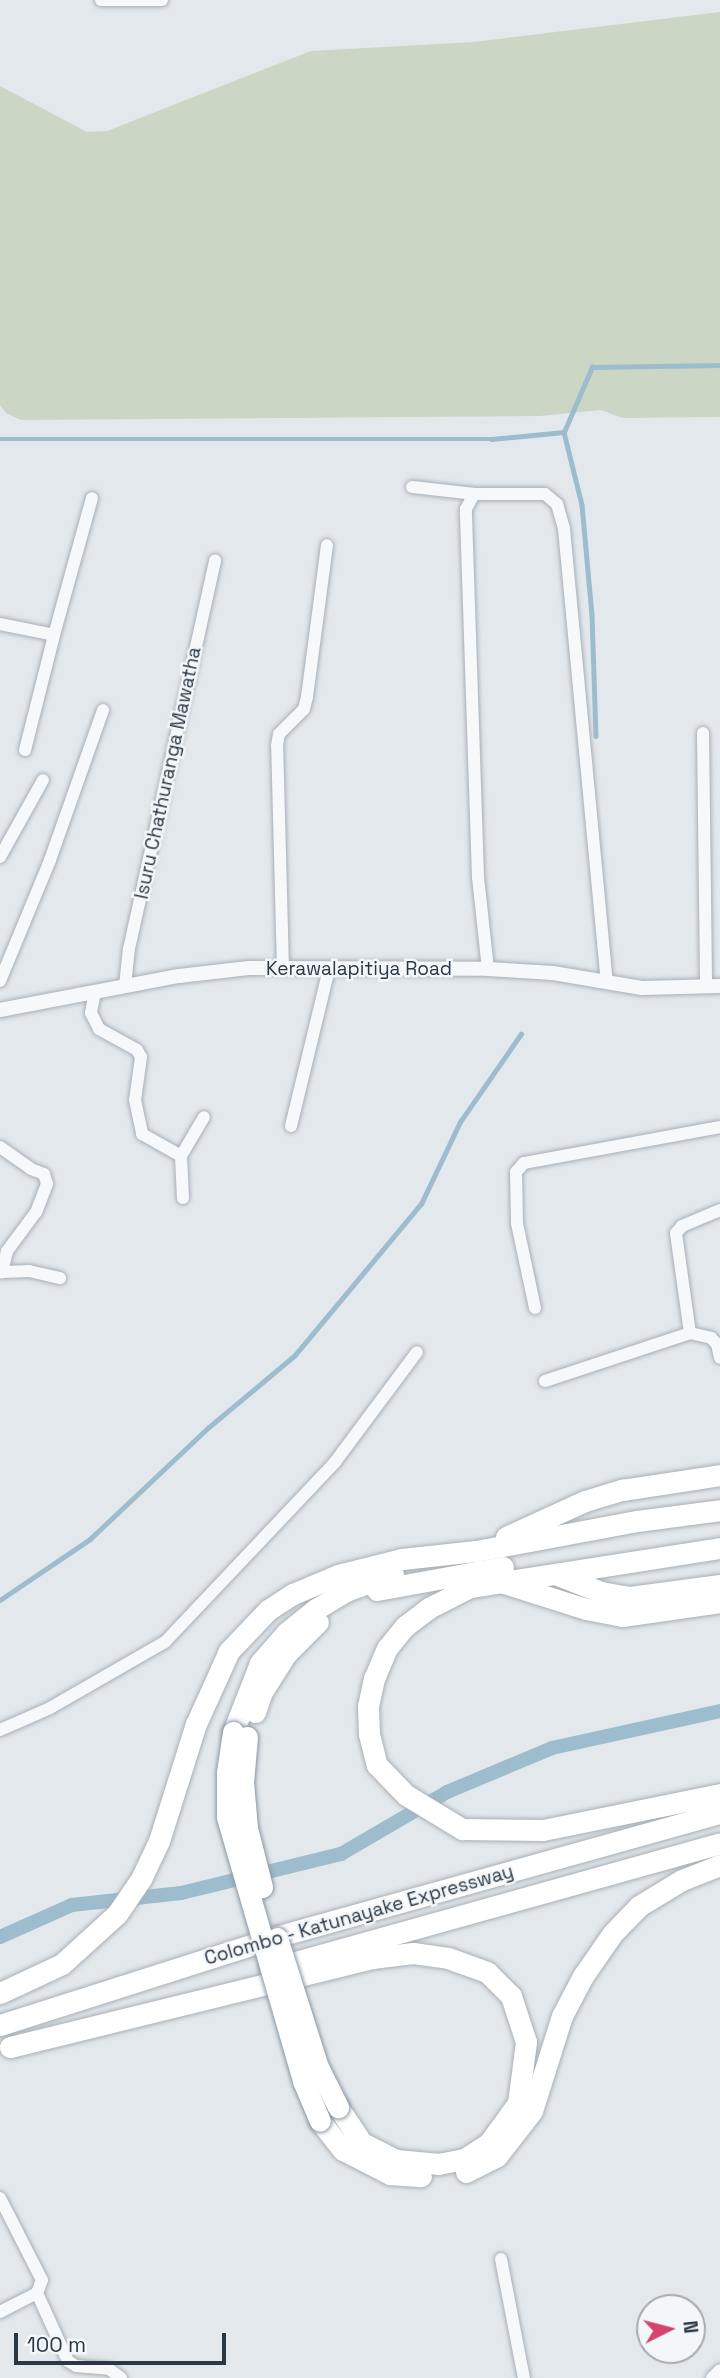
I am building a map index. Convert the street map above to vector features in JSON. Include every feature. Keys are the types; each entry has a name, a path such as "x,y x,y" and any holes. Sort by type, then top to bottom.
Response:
{"highway":[{"path":"475,1551 585,1501 622,1490 720,1475"},
{"path":"547,1532 559,1521 592,1509 720,1487"},
{"path":"512,1544 547,1532 626,1513 720,1498"},
{"path":"0,1993 62,1964 117,1914 141,1879 159,1841 196,1724 229,1651 268,1610 293,1594 338,1575 402,1559 475,1551 720,1510"},
{"path":"720,1521 384,1575 346,1591 316,1609 286,1633 260,1663 227,1772 228,1817 303,2081 320,2121 343,2150 390,2174 439,2178 470,2171 497,2156 532,2111 562,2016 583,1976 613,1933 639,1906 682,1880 720,1865"},
{"path":"5,2049 372,1958 413,1953 448,1958 487,1972 511,1996 526,2042 518,2103 489,2143 464,2159 439,2164 396,2160 362,2143 338,2107 314,2054 267,1907 247,1828 240,1735 262,1692 286,1654 319,1621 352,1599 381,1588 464,1573 720,1535"},
{"path":"720,1548 470,1587 405,1626 387,1648 374,1678 368,1706 369,1734 377,1765 406,1795 462,1829 543,1830 720,1794"},
{"path":"602,1579 720,1561"},
{"path":"576,1570 628,1584 720,1571"},
{"path":"554,1573 601,1592 631,1597 720,1585"},
{"path":"528,1577 599,1603 622,1606 650,1605 720,1594"},
{"path":"500,1582 586,1609 622,1616 720,1602"},
{"name":"Colombo - Katunayake Expressway","path":"0,2025 279,1936 720,1813"},
{"name":"Colombo - Katunayake Expressway","path":"5,2049 384,1935 720,1843"}],"street":[{"path":"101,0 162,0"},
{"path":"412,487 474,494 545,494 557,504 564,529 607,982"},
{"path":"474,494 466,509 478,877 488,969"},
{"path":"25,750 92,498"},
{"path":"283,969 277,746 279,734 304,709 307,697 327,545"},
{"name":"Isuru Chathuranga Mawatha","path":"125,986 129,949 215,560"},
{"path":"0,624 54,635"},
{"path":"0,981 50,860 103,710"},
{"path":"703,733 713,986"},
{"path":"0,858 43,780"},
{"path":"291,1126 329,969"},
{"name":"Kerawalapitiya Road","path":"0,1010 210,970 488,969 553,973 652,988 713,986"},
{"path":"95,992 91,1013 99,1028 137,1050 141,1057 135,1100 142,1134 181,1156"},
{"path":"183,1198 181,1156 204,1117"},
{"path":"535,1308 517,1223 516,1172 524,1163 720,1127"},
{"path":"0,1147 31,1169 44,1174 47,1184 36,1212 7,1251 1,1273 29,1271 60,1278"},
{"path":"690,1333 676,1233 682,1226 720,1210"},
{"path":"545,1381 690,1333 711,1338 717,1344 720,1358"},
{"path":"0,1730 50,1708 165,1642 335,1462 417,1352"},
{"path":"0,2198 5,2223 42,2280 37,2293 0,2312"},
{"path":"501,2259 524,2378"},
{"path":"37,2293 68,2361 76,2367 109,2369 121,2378"},
{"path":"712,2378 720,2370"}],"green space":[{"path":"720,12 720,417 622,418 601,410 540,416 21,420 6,413 0,405 0,86 87,132 107,131 311,51 474,42"}],"waterway":[{"path":"0,439 491,439 564,432 592,367 720,365"},
{"path":"564,432 582,505 592,615 596,736"},
{"path":"0,1600 90,1539 209,1427 295,1355 421,1204 460,1122 521,1034"},
{"path":"0,1937 72,1905 181,1893 341,1854 447,1792 552,1748 720,1711"}]}
